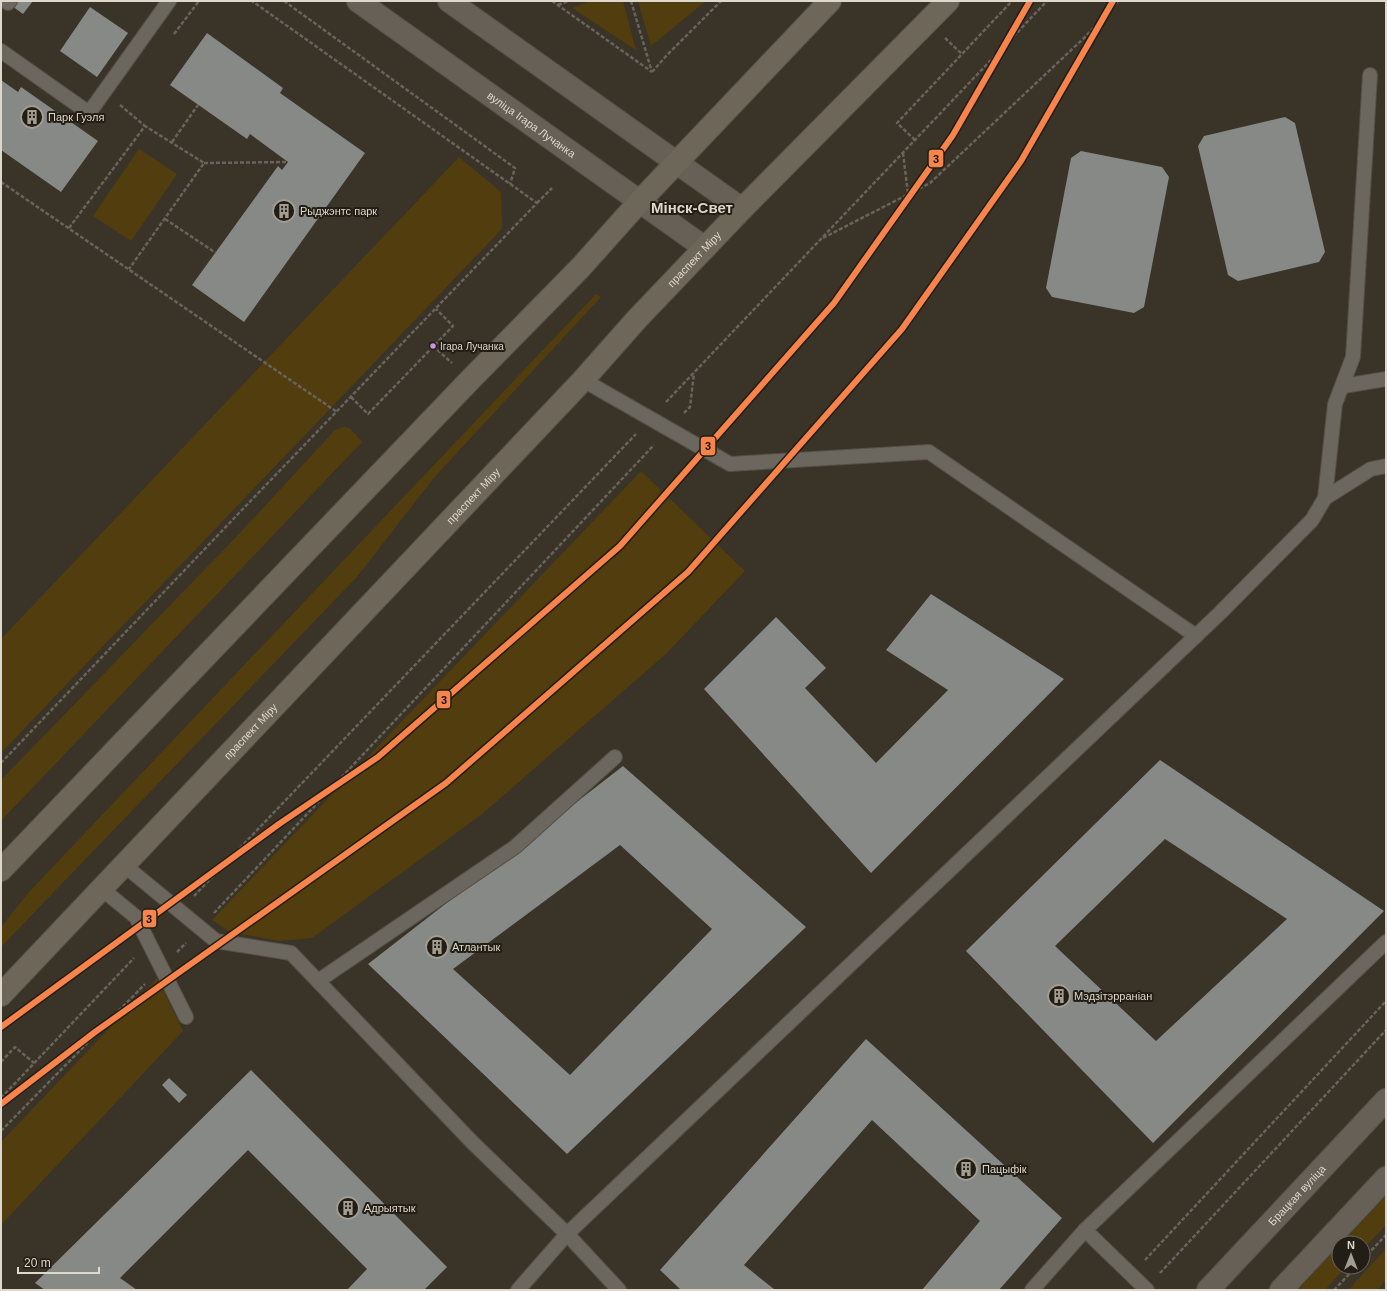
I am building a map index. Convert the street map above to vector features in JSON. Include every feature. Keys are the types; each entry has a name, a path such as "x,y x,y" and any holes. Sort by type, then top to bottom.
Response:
{"main road":[{"path":"1,870 459,391 580,267 677,162 830,1"},
{"name":"праспект Міру","path":"1,995 583,380 637,319 742,209 948,1"}],"street":[{"name":"вуліца Ігара Лучанка","path":"358,1 705,248"},
{"path":"449,1 742,209"},
{"name":"Брацкая вуліца","path":"1208,1290 1386,1100"},
{"path":"1281,1290 1386,1178"}],"lane":[{"path":"1,51 89,113 168,1"},
{"path":"518,1290 567,1234 1220,613 1312,520 1325,498 1335,404 1353,357 1370,75"},
{"path":"1343,386 1386,379"},
{"path":"583,380 730,464 930,452 1196,636"},
{"path":"1325,498 1371,469 1386,466"},
{"path":"318,981 515,847 615,757"},
{"path":"124,865 216,941 291,953 472,1142 567,1234 619,1290"},
{"path":"102,889 136,917 186,1017"},
{"path":"1032,1290 1085,1230 1386,942"},
{"path":"1085,1230 1147,1289"}],"path":[{"path":"171,38 199,1"},
{"path":"252,1 537,203"},
{"path":"284,1 515,168 510,184"},
{"path":"552,1 652,72"},
{"path":"558,5 568,1"},
{"path":"631,1 652,72"},
{"path":"652,72 721,1"},
{"path":"915,140 897,123 1012,1"},
{"path":"180,911 1047,1"},
{"path":"821,239 930,183 1085,37 1118,1"},
{"path":"124,100 120,106 145,126 204,163 288,162"},
{"path":"172,142 198,104"},
{"path":"69,228 145,126"},
{"path":"903,152 908,194"},
{"path":"129,269 204,163"},
{"path":"1,182 336,412"},
{"path":"1,763 552,188"},
{"path":"165,219 216,253"},
{"path":"351,397 368,414 453,326 436,309"},
{"path":"1,1131 200,928 690,407 694,372"},
{"path":"1,1098 149,943"},
{"path":"1131,1274 1386,1001"},
{"path":"1147,1289 1386,1030"},
{"path":"1,1062 15,1047 34,1063"},
{"path":"1371,1251 1386,1235"},
{"path":"1334,1290 1348,1275"}],"shaded area":[{"path":"590,1 623,1 636,50 572,8"},
{"path":"638,1 706,1 651,46"},
{"path":"139,149 177,174 131,241 93,216"},
{"path":"459,157 501,192 502,229 1,753 1,639"},
{"path":"596,294 601,297 433,479 357,577 1,947 1,927 28,893"},
{"path":"344,427 350,428 362,442 1,821 1,780 238,535 335,430"},
{"path":"641,471 745,571 666,654 481,815 312,938 280,941 230,932 212,920"},
{"path":"157,978 183,1031 1,1225 1,1142"},
{"path":"1386,1196 1386,1225 1371,1241 1371,1235 1349,1235"},
{"path":"1386,1249 1386,1280 1377,1290 1348,1290 1362,1275 1371,1275 1371,1265"},
{"path":"1331,1255 1331,1275 1339,1275 1325,1290 1298,1290"}],"building":[{"path":"5,1 33,1 23,14"},
{"path":"90,7 128,33 97,77 60,51"},
{"name":"Рыджэнтс парк","path":"207,33 283,88 280,93 365,153 244,322 192,285 278,166 282,170 288,162 250,134 247,139 170,85"},
{"name":"Парк Гуэля","path":"1,80 18,92 21,87 98,141 61,192 1,150"},
{"path":"1285,117 1295,123 1325,252 1319,262 1238,281 1228,275 1198,146 1204,136"},
{"path":"1081,151 1162,167 1169,177 1144,307 1134,313 1052,297 1046,288 1071,158"},
{"path":"931,594 1064,679 871,873 704,689 776,617 826,668 805,688 876,763 948,690 886,650"},
{"name":"Мэдзітэрраніан","path":"1160,760 1384,911 1153,1143 966,951","holes":["1165,839 1287,919 1156,1041 1055,946"]},
{"name":"Атлантык","path":"623,766 806,927 567,1154 368,964","holes":["620,845 712,929 570,1075 453,969"]},
{"name":"Пацыфік","path":"866,1039 1062,1218 999,1290 922,1290 980,1221 872,1120 744,1265 775,1290 681,1290 660,1270"},
{"name":"Адрыятык","path":"251,1070 447,1267 424,1290 347,1290 367,1269 248,1150 120,1278 137,1290 45,1290 35,1283"},
{"path":"169,1078 187,1095 179,1103 162,1085"}],"transit line":[{"name":"3","path":"1,1027 279,824 378,757 620,546 834,303 953,135 1030,1"},
{"name":"3","path":"1,1104 95,1032 446,783 688,572 902,329 1021,161 1113,1"}],"place":[{"name":"Парк Гуэля","path":"32,117"},
{"name":"Рыджэнтс парк","path":"284,211"},
{"name":"Ігара Лучанка","path":"433,346"},
{"name":"Атлантык","path":"437,947"},
{"name":"Мэдзітэрраніан","path":"1059,996"},
{"name":"Пацыфік","path":"966,1169"},
{"name":"Адрыятык","path":"348,1208"}],"district":[{"name":"Мінск-Свет","path":"692,207"}]}
